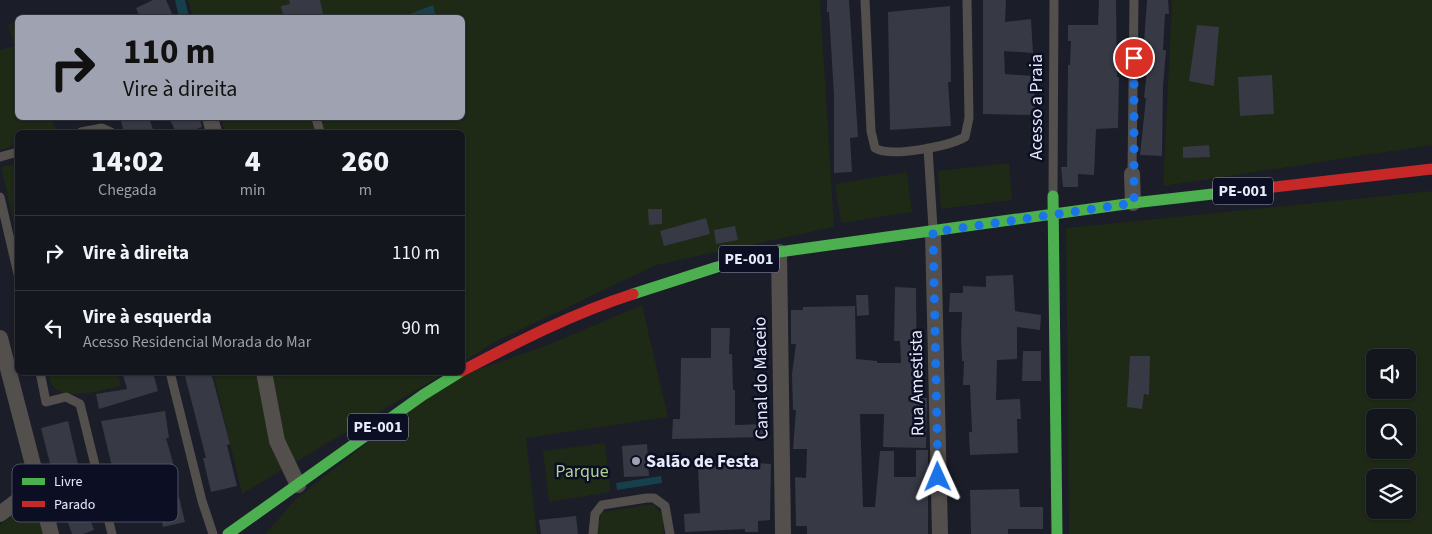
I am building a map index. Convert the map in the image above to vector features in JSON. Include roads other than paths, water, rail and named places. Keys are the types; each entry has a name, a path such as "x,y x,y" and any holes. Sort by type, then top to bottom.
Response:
{"main road":[{"name":"PE-001","path":"465,367 606,303 716,267 779,252 1134,203 1432,169"},
{"name":"Acesso a Praia","path":"1053,196 1055,214 1057,534"},
{"name":"PE-001","path":"228,534 453,375"}],"street":[{"path":"1132,174 1134,203"},
{"name":"Rua Amestista","path":"933,232 940,534"},
{"name":"Canal do Maceio","path":"779,252 783,534"},
{"path":"0,342 32,464"},
{"path":"265,375 277,441 298,485"},
{"path":"0,514 12,505"}],"lane":[{"path":"865,0 871,131 875,148 885,152 928,148 966,137 968,130 967,0"},
{"name":"Acesso a Praia","path":"1053,196 1054,0"},
{"path":"1132,174 1134,0"},
{"path":"92,130 102,128 106,130"},
{"path":"928,148 933,232"},
{"path":"0,157 15,153"},
{"path":"0,197 15,261"},
{"path":"41,375 46,402 66,397 80,404 95,464"},
{"path":"171,375 202,501 214,534"},
{"path":"593,534 595,514 602,505 647,498 661,501 665,506 670,534"}],"water":[{"path":"175,0 185,0 189,15 179,15"},
{"path":"433,5 436,15 407,15"},
{"path":"661,476 662,483 617,490 616,483"}],"place":[{"name":"Salão de Festa","path":"636,461"}],"park label":[{"name":"Parque","path":"582,471"}]}
